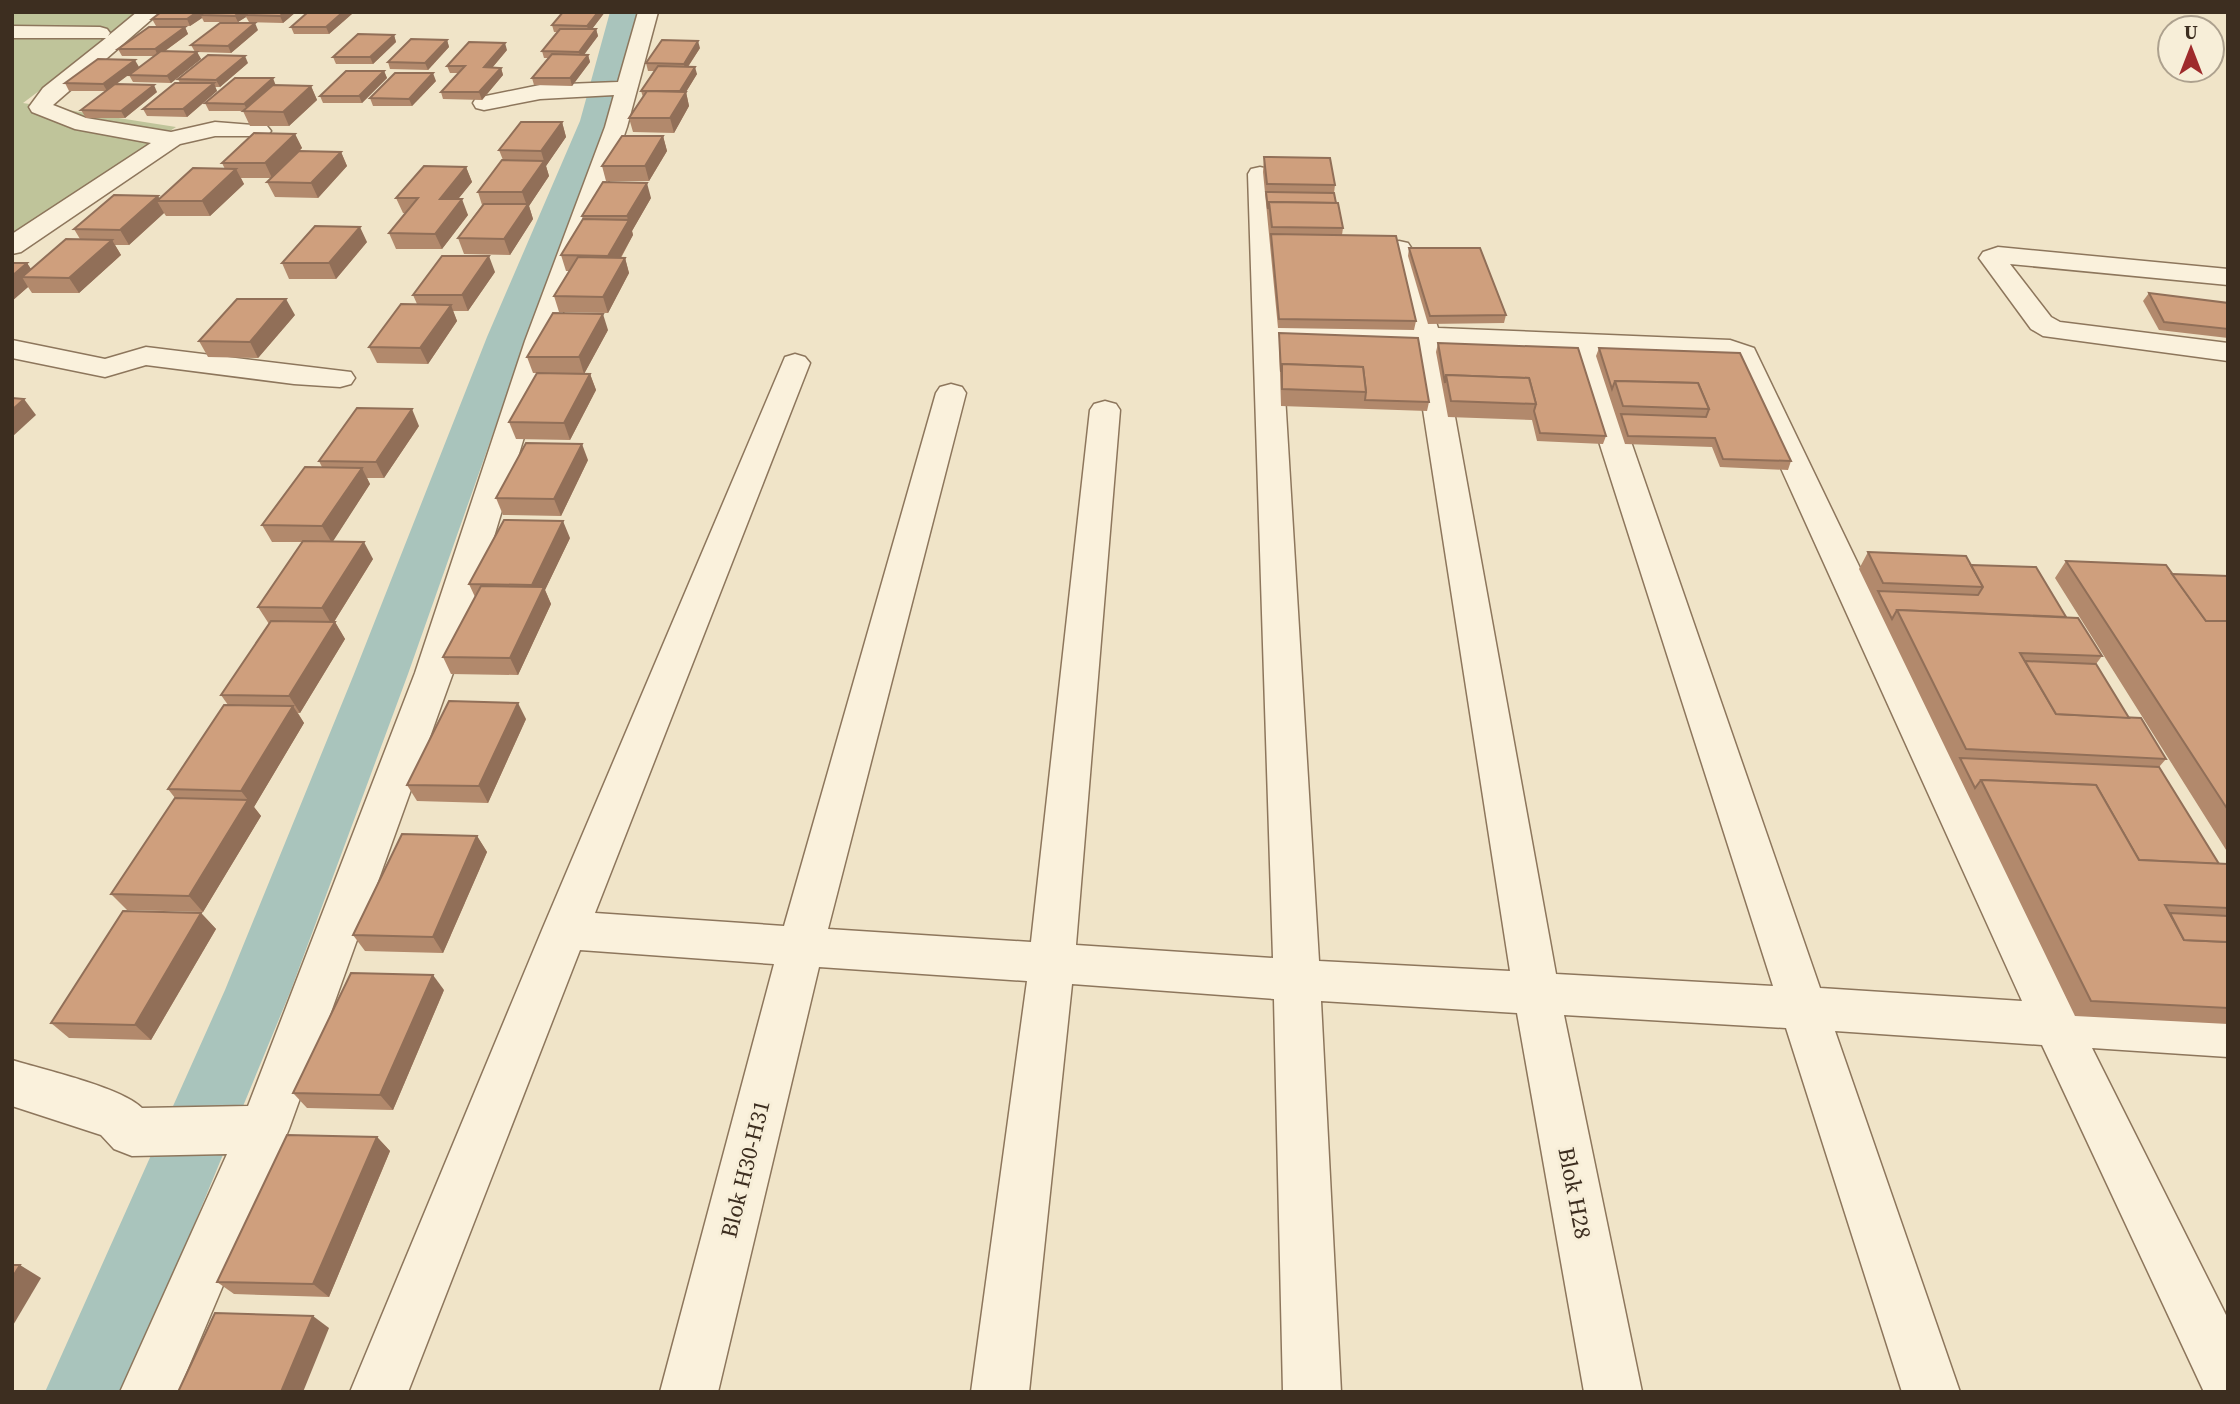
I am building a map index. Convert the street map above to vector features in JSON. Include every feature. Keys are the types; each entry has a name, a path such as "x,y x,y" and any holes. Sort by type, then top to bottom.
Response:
{"street":[{"path":"150,12 51,93 40,107 47,113 67,119 172,139"},
{"path":"149,1392 245,1130 434,673 539,341 616,127 621,88 648,12"},
{"path":"12,32 100,33"},
{"path":"484,103 540,92 621,88"},
{"path":"12,246 172,139 195,131 218,128 259,131"},
{"path":"1260,174 1297,980 1312,1392"},
{"name":"Blok H28","path":"1399,249 1426,336 1537,995 1613,1392"},
{"path":"2228,277 1998,255 1992,258 2041,323 2053,330 2228,352"},
{"path":"1266,336 1426,336 1730,348 1744,354 2056,1025 2228,1380"},
{"path":"1582,343 1931,1392"},
{"path":"12,349 105,369 120,367 132,359 146,356 294,375 340,378"},
{"path":"379,1392 795,363"},
{"name":"Blok H30-H31","path":"689,1392 801,947 951,393"},
{"path":"1000,1392 1052,963 1105,410"},
{"path":"564,930 1297,980 1803,1008 2228,1036"},
{"path":"12,1083 117,1117 132,1132 245,1130"}],"green space":[{"path":"12,12 144,12 23,103 176,127 12,235"}],"building":[{"path":"161,12 197,12 187,19 152,19"},
{"path":"204,12 239,12 235,16 201,15"},
{"path":"249,12 285,12 280,16 245,15"},
{"path":"308,12 343,12 326,27 291,27"},
{"path":"563,12 598,12 587,26 552,25"},
{"path":"220,23 255,23 228,46 191,45"},
{"path":"149,27 185,27 155,49 118,49"},
{"path":"560,29 596,29 579,52 542,51"},
{"path":"358,34 394,35 370,57 333,57"},
{"path":"411,39 447,40 425,63 388,62"},
{"path":"662,40 698,41 684,64 646,63"},
{"path":"469,42 505,43 484,67 501,68 479,92 441,92 465,66 447,66"},
{"path":"161,51 197,52 167,76 129,75"},
{"path":"552,54 588,55 570,78 532,78"},
{"path":"208,55 245,56 216,80 178,79"},
{"path":"98,59 135,60 103,84 65,83"},
{"path":"658,66 695,67 680,91 641,91"},
{"path":"346,71 384,71 359,96 320,96"},
{"path":"395,73 433,73 409,99 370,98"},
{"path":"235,78 273,78 244,104 205,103"},
{"path":"175,83 214,83 183,109 143,109"},
{"path":"115,84 154,85 121,111 81,110"},
{"path":"273,85 311,86 283,112 243,111"},
{"path":"647,91 686,92 670,118 629,118"},
{"path":"521,122 562,122 541,151 499,150"},
{"path":"254,133 295,134 265,163 222,163"},
{"path":"622,136 663,136 645,166 602,166"},
{"path":"299,151 341,152 311,183 267,182"},
{"path":"1264,157 1330,158 1335,185 1267,184"},
{"path":"502,160 544,161 522,192 478,192"},
{"path":"424,166 466,167 440,199 462,199 435,234 389,233 418,198 396,198"},
{"path":"193,168 236,169 202,201 157,201"},
{"path":"603,182 647,183 627,216 582,216"},
{"path":"1266,192 1334,193 1336,203 1269,202 1268,209"},
{"path":"114,195 158,196 120,230 74,229"},
{"path":"1269,202 1338,203 1343,228 1272,227"},
{"path":"484,204 528,204 504,239 458,238"},
{"path":"583,219 629,220 608,256 561,255"},
{"path":"315,226 360,227 329,263 282,263"},
{"path":"1271,234 1396,236 1416,321 1279,319"},
{"path":"66,239 112,240 69,278 22,277"},
{"path":"1409,248 1480,248 1506,315 1430,316"},
{"path":"442,256 489,256 462,295 413,295"},
{"path":"578,257 625,258 603,297 554,296"},
{"path":"12,263 27,263 12,276"},
{"path":"2149,293 2228,303 2228,329 2164,322"},
{"path":"237,299 286,299 250,342 199,341"},
{"path":"401,304 451,305 420,348 369,347"},
{"path":"553,313 603,314 579,357 527,357"},
{"path":"1279,333 1418,338 1429,402 1365,400 1363,367 1282,364 1281,372"},
{"path":"1438,343 1578,348 1606,436 1540,433 1529,378 1446,375 1445,383"},
{"path":"1599,348 1740,353 1791,461 1723,459 1715,438 1628,436 1621,414 1706,417 1709,409 1698,383 1615,381 1612,389"},
{"path":"1282,364 1363,367 1366,392 1282,389"},
{"path":"537,373 590,374 564,423 509,422"},
{"path":"1446,375 1529,378 1536,404 1451,401"},
{"path":"1615,381 1698,383 1709,409 1623,406"},
{"path":"12,398 24,399 12,410"},
{"path":"357,408 412,409 376,462 319,461"},
{"path":"526,443 582,444 554,499 496,498"},
{"path":"305,467 362,468 322,526 262,525"},
{"path":"504,520 563,521 532,585 469,584"},
{"path":"303,541 364,542 322,608 258,607"},
{"path":"1868,552 1966,556 1983,587 1883,583"},
{"path":"2066,561 2166,565 2206,621 2228,621 2228,810"},
{"path":"1971,565 2036,567 2066,617 1897,610 1892,619 1878,591 1978,595 1983,587"},
{"path":"2172,574 2228,576 2228,621 2206,621"},
{"path":"481,586 544,587 510,658 443,657"},
{"path":"1897,610 2078,618 2102,656 2020,653 2056,714 2141,718 2166,759 1966,749"},
{"path":"271,621 335,622 289,696 221,695"},
{"path":"2025,661 2096,664 2129,718 2056,714"},
{"path":"449,701 518,703 479,786 407,785"},
{"path":"224,705 293,706 241,791 168,789"},
{"path":"1960,758 2159,767 2219,864 2139,860 2096,785 1981,780 1975,788"},
{"path":"1981,780 2096,785 2139,860 2228,864 2228,908 2165,905 2184,940 2228,942 2228,1008 2091,1001"},
{"path":"175,798 248,800 189,896 111,894"},
{"path":"402,834 477,836 433,937 353,935"},
{"path":"123,911 201,913 135,1025 51,1023"},
{"path":"2170,913 2228,916 2228,942 2184,940"},
{"path":"351,973 433,975 380,1095 293,1093"},
{"path":"287,1135 377,1137 313,1284 217,1282"},
{"path":"12,1265 20,1265 12,1278"},
{"path":"215,1313 313,1316 281,1392 178,1392"}],"waterway":[{"path":"85,1392 258,990 381,674 507,337 596,121 624,12"}]}
